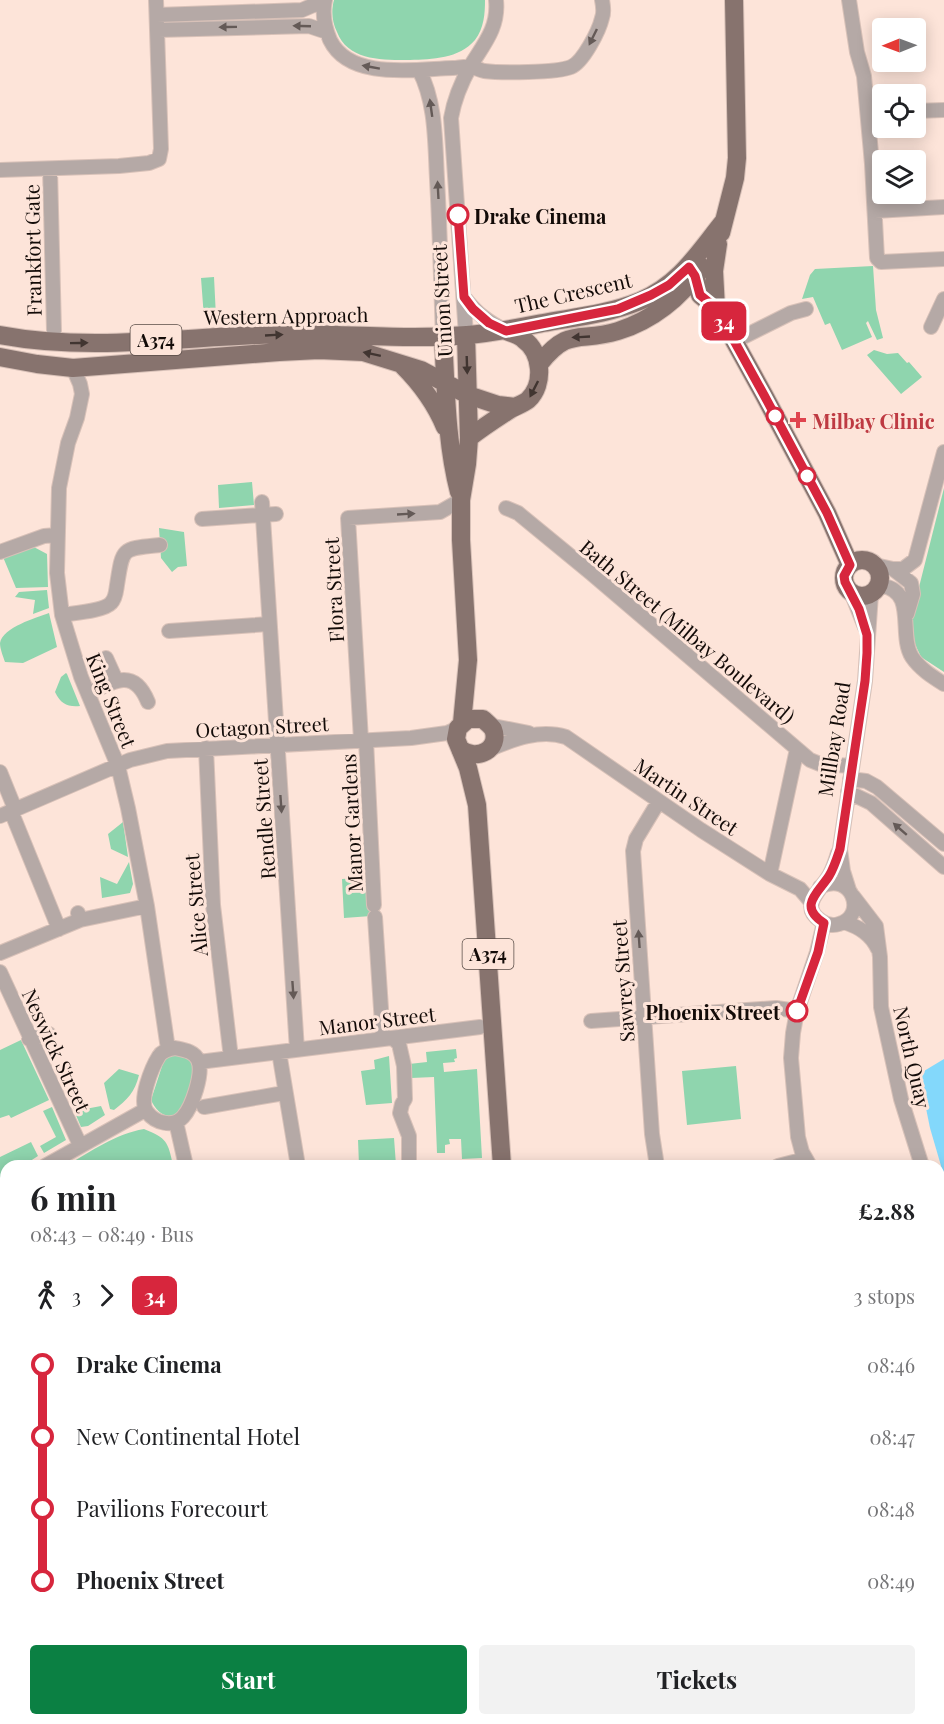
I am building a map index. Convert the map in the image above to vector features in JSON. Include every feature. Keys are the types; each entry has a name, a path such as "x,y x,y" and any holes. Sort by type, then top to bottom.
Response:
{"main road":[{"name":"The Crescent","path":"466,335 506,331 618,309 651,295 692,271 718,244 735,178 737,158 734,0"},
{"name":"The Crescent","path":"506,331 523,339 533,349 540,363 551,349 562,341 572,337 616,332 632,326 667,306 680,294 724,221"},
{"path":"716,308 714,271 718,244"},
{"path":"692,271 700,295 716,308 735,341 827,513 850,565"},
{"path":"680,294 700,295"},
{"name":"Western Approach","path":"0,335 27,340 69,343 289,334 466,335"},
{"name":"Union Street","path":"466,335 469,438 461,500 462,567 468,660 460,736 477,805 502,1160"},
{"name":"Union Street","path":"443,336 451,448 461,500"},
{"name":"Western Approach","path":"0,357 73,368 244,354 319,350 363,352 398,362 468,394"},
{"path":"398,362 415,378 437,408 451,448"},
{"path":"469,438 486,424 528,400 539,378 540,363"},
{"name":"A374","path":"468,394 498,405 515,407"},
{"path":"827,513 880,566 880,576 874,591 862,596 850,591 844,576 850,565 862,560 880,566"},
{"name":"Union Street","path":"468,660 486,722"},
{"path":"468,718 486,722 493,730 494,739 487,751 474,756 466,753 460,736 468,718"},
{"name":"Union Street","path":"477,805 487,751"}],"street":[{"path":"0,170 149,163 159,159 161,149 156,0"},
{"path":"157,15 302,10 320,0"},
{"path":"325,0 324,17 327,32 337,51 356,64 376,68 419,70 470,67 493,71 560,70 571,67 582,59 602,18 602,0"},
{"name":"Union Street","path":"466,335 451,118 456,97 470,67 492,33 496,18 496,0"},
{"path":"849,0 857,52 872,103"},
{"path":"158,30 309,26 327,32"},
{"name":"Union Street","path":"419,70 429,91 433,115 443,336"},
{"path":"926,111 944,111"},
{"path":"875,138 877,258 881,262 944,259"},
{"name":"Frankfort Gate","path":"50,169 54,331"},
{"path":"875,211 944,207"},
{"path":"464,297 473,309 489,323 506,331"},
{"path":"932,327 944,299"},
{"path":"735,341 791,313 806,309"},
{"name":"King Street","path":"73,368 82,394 68,443 59,488 57,573 62,615 70,647 118,766 147,906 168,1049"},
{"path":"880,566 903,569 915,560 944,452"},
{"name":"Flora Street","path":"364,740 348,518 440,512 461,500"},
{"name":"Bath Street (Milbay Boulevard)","path":"506,508 518,513 591,573 796,749 810,760 850,779"},
{"name":"Rendle Street","path":"202,519 267,510 269,624 297,1050"},
{"path":"1,550 44,536 57,535"},
{"path":"62,615 102,608 111,604 115,596 122,557 126,551 130,548 160,545"},
{"path":"880,566 911,583 913,594 906,616 905,631 912,656 932,676 944,684"},
{"path":"874,591 883,586 897,591 903,600 906,616"},
{"name":"Millbay Road","path":"850,591 867,635"},
{"name":"Millbay Road","path":"820,887 832,871 840,849 865,681 867,635 874,591"},
{"path":"169,631 269,624"},
{"path":"106,658 116,680"},
{"path":"88,694 116,680 131,682 140,687 148,702"},
{"name":"Martin Street","path":"486,722 534,735"},
{"name":"Martin Street","path":"487,751 516,738 556,734 566,737 770,874 800,889 812,903"},
{"name":"Octagon Street","path":"9,812 130,760 167,751 460,736"},
{"name":"Manor Gardens","path":"364,740 374,911 388,1038 399,1044 404,1066 405,1099 400,1113 409,1136 409,1160"},
{"name":"Alice Street","path":"206,748 213,904 231,1058"},
{"path":"770,874 796,749"},
{"path":"0,772 9,812 59,929"},
{"path":"850,779 877,787 944,844"},
{"path":"850,779 871,803 944,867"},
{"name":"Sawrey Street","path":"656,1160 652,1134 634,844 659,801"},
{"name":"Millbay Road","path":"840,849 843,872 851,893"},
{"path":"832,882 838,883 851,893 854,904 852,913 844,922 837,925 824,923 815,915 812,903 820,887 832,882"},
{"name":"North Quay","path":"851,893 876,926 880,954 881,1007 901,1099 920,1160"},
{"path":"0,953 59,929 79,915 147,906"},
{"path":"844,922 862,930 873,940 880,954"},
{"path":"807,1160 798,1137 795,1119 792,1058 797,1011 818,952 824,923"},
{"name":"Neswick Street","path":"0,972 80,1145"},
{"path":"591,1021 776,1008 797,1011"},
{"name":"Manor Street","path":"199,1062 480,1027"},
{"path":"30,1039 49,1034"},
{"path":"175,1048 190,1052 199,1062 200,1073 184,1116 176,1122 167,1123 157,1121 145,1110 142,1101 159,1055 168,1049 175,1048"},
{"path":"279,1052 297,1160"},
{"path":"204,1107 284,1093"},
{"path":"55,1160 145,1110"},
{"path":"176,1122 185,1160"}],"green space":[{"path":"334,0 485,0 485,10 478,35 469,46 461,51 436,58 389,60 358,54 342,42 333,20"},
{"path":"873,266 876,310 883,338 877,340 868,321 866,323 872,337 842,350 830,323 825,325 813,297 802,299 810,275 815,269"},
{"path":"214,277 216,317 204,318 201,278"},
{"path":"874,350 887,354 898,353 922,377 901,394 867,355"},
{"path":"252,482 254,505 219,508 218,485"},
{"path":"944,488 944,672 921,657 909,631"},
{"path":"159,528 184,532 187,566 178,567 172,572 161,558"},
{"path":"32,546 47,554 48,587 16,588 3,557"},
{"path":"47,590 49,608 33,614 35,600 15,597 19,592"},
{"path":"49,613 57,647 23,663 5,662 0,645 2,637 13,628"},
{"path":"66,673 80,706 65,704 55,692 61,677"},
{"path":"123,822 128,857 111,849 108,834"},
{"path":"129,862 133,884 130,893 102,898 100,877 117,884"},
{"path":"369,877 371,916 344,918 342,879"},
{"path":"21,1040 49,1100 11,1118 9,1115 0,1118 0,1050"},
{"path":"456,1049 455,1062 443,1063 444,1072 477,1069 482,1158 462,1159 461,1139 449,1139 450,1144 445,1145 445,1153 437,1153 434,1077 411,1078 409,1064 427,1062 426,1052"},
{"path":"172,1054 185,1055 195,1065 195,1070 184,1107 176,1114 168,1116 160,1112 151,1100 164,1060"},
{"path":"389,1056 392,1103 366,1105 361,1071 375,1069 374,1060"},
{"path":"736,1066 741,1119 687,1125 682,1071"},
{"path":"119,1069 139,1075 130,1095 114,1110 110,1109 104,1083"},
{"path":"71,1091 77,1092 80,1110 101,1106 105,1115 88,1126 81,1127 67,1094"},
{"path":"52,1107 66,1140 44,1153 40,1146 56,1137 43,1111"},
{"path":"144,1129 158,1135 165,1142 172,1160 76,1160 113,1139"},
{"path":"394,1138 396,1160 359,1160 358,1140"},
{"path":"31,1142 38,1156 32,1160 0,1160 0,1157"}],"water":[{"path":"944,1059 944,1160 939,1160 930,1128 919,1074"}],"bus line":[{"name":"34","path":"458,215 464,297 473,309 489,323 506,331 618,309 669,285 689,267 695,276 700,295 716,308 764,395 827,513 850,565 844,576 845,582 859,609 867,635 865,681 840,849 827,880 813,897 812,909 819,920 824,923 818,952 797,1011"}],"place":[{"name":"Drake Cinema","path":"458,215"},
{"name":"Milbay Clinic","path":"798,420"},
{"name":"Phoenix Street","path":"797,1011"}]}
